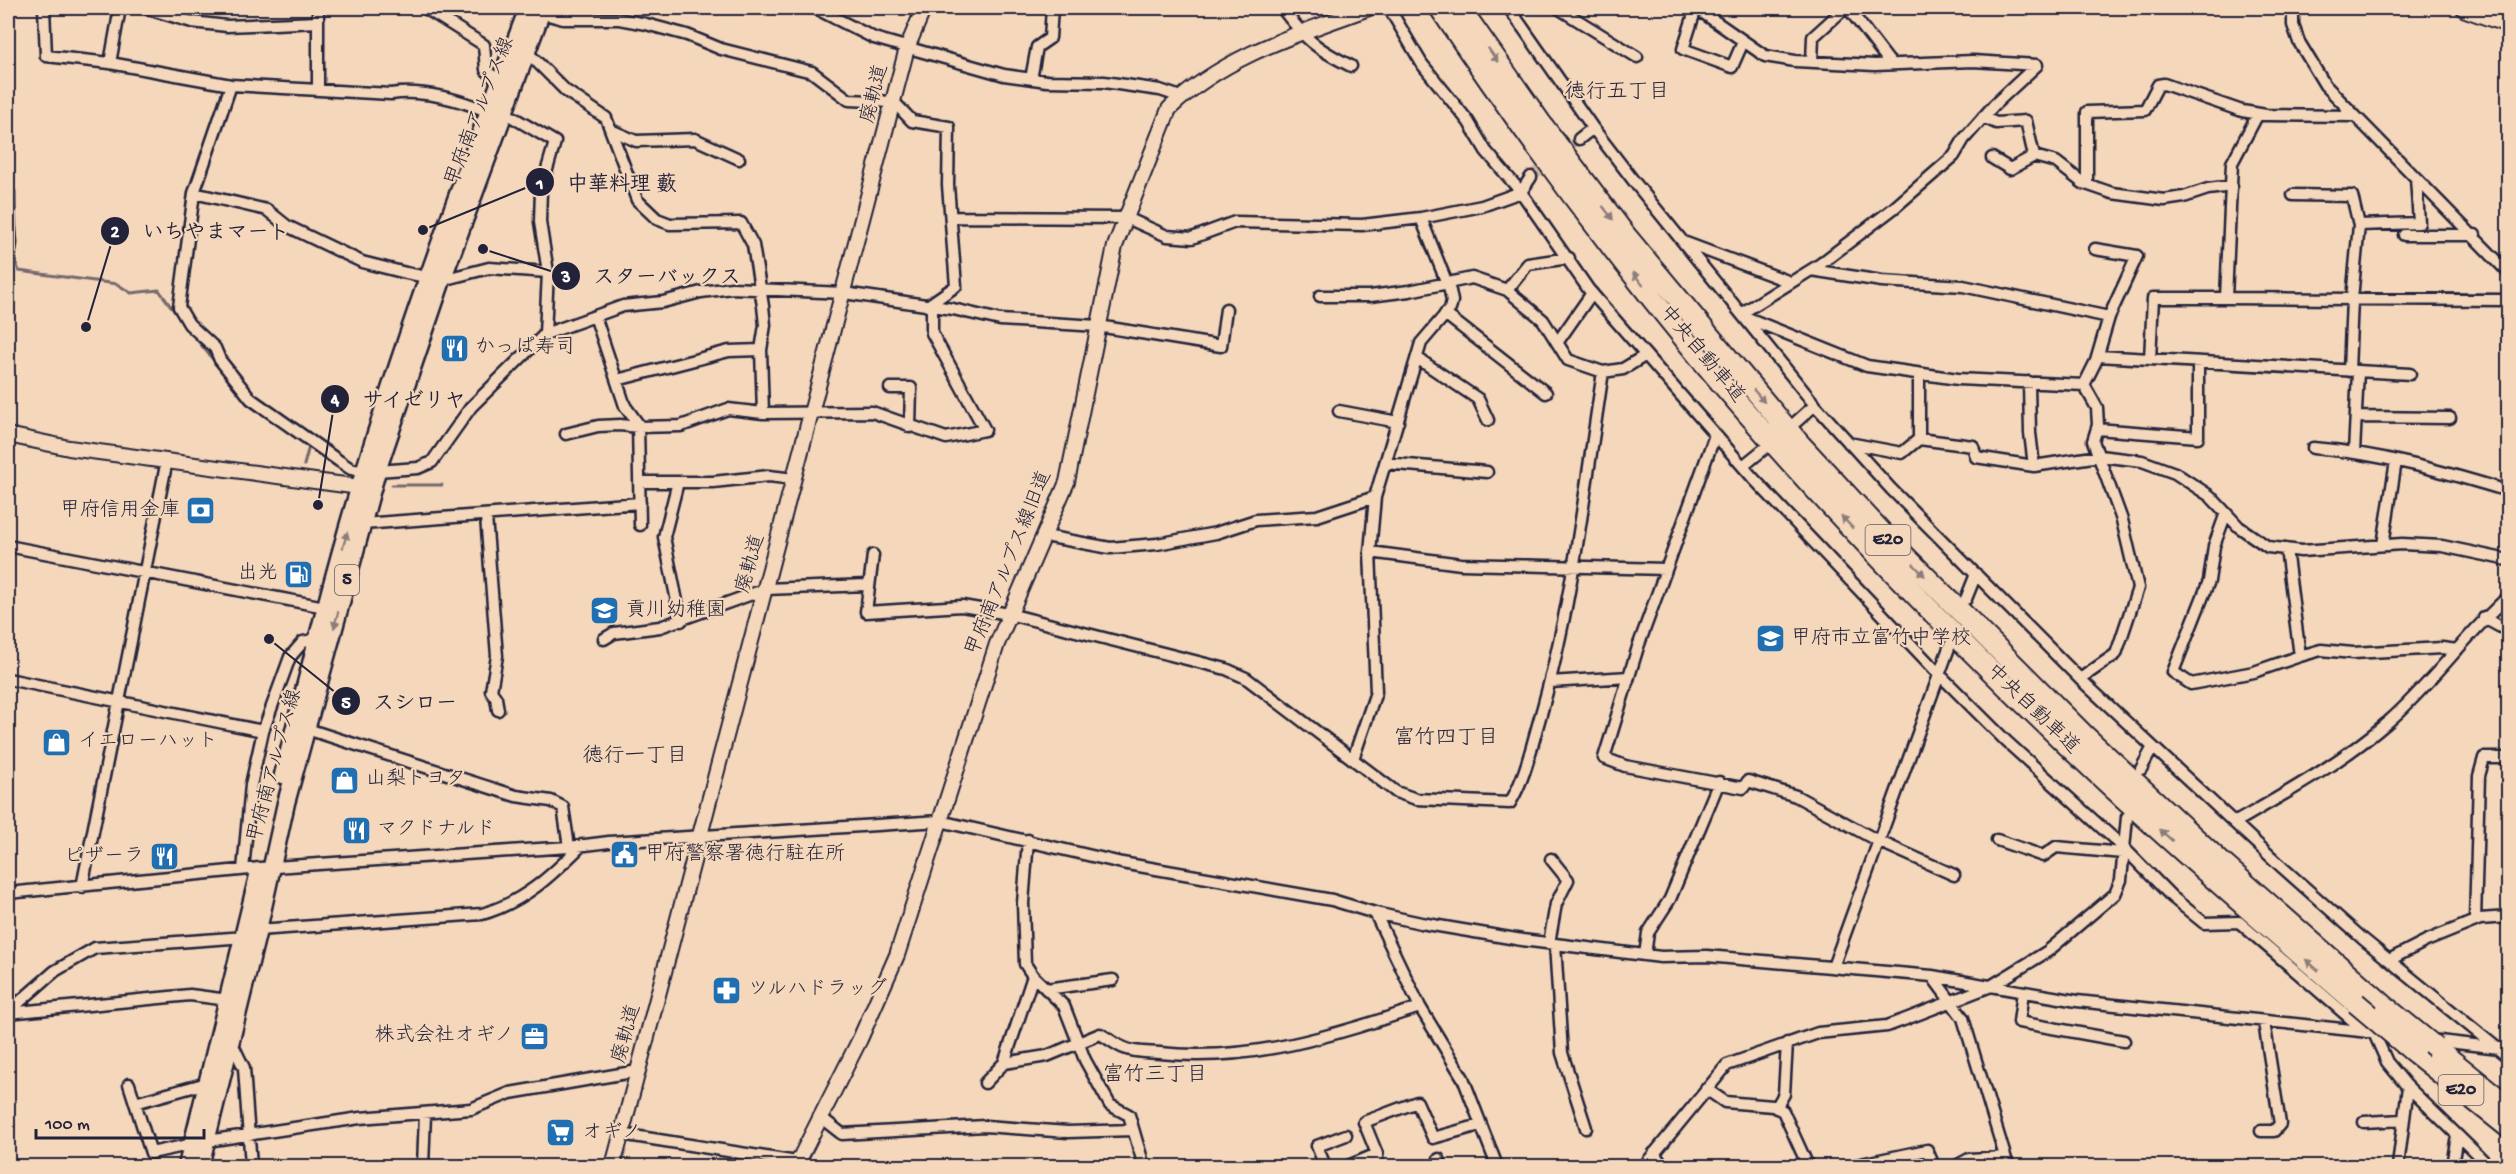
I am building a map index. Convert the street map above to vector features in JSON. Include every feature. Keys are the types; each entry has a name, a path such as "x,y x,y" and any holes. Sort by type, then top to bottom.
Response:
{"highway":[{"name":"中央自動車道","path":"1440,8 1527,132 1700,358 1793,464 1969,649 2068,746 2356,1003 2508,1127"},
{"name":"中央自動車道","path":"1460,8 1540,122 1626,236 1806,451 1966,619 2085,735 2222,863 2387,1008 2508,1106"},
{"path":"2466,8 2508,23"}],"main road":[{"name":"甲府南アルプス線","path":"496,111 500,83 537,9"},
{"name":"甲府南アルプス線","path":"186,1167 200,1142 231,1041 252,933 258,869 325,607 435,278 496,111 526,51 537,9"},
{"name":"甲府南アルプス線","path":"258,869 307,729 363,524 369,479"},
{"name":"甲府南アルプス線","path":"200,1167 200,1142 207,1083 228,1000 252,933"}],"street":[{"path":"44,8 46,56 110,63 231,85 391,94 408,91 496,111 555,142 541,190 540,222 548,272 545,334"},
{"path":"110,63 120,8"},
{"path":"145,8 192,22 227,26 318,22"},
{"path":"318,8 318,90"},
{"path":"425,8 484,45 486,70 500,83"},
{"path":"616,8 616,19"},
{"path":"815,8 863,33 1004,75 1031,79 1104,82 1160,90 1181,97"},
{"name":"廃軌道","path":"613,1167 908,48 924,8"},
{"path":"1031,79 1037,47 1050,38 1052,8"},
{"path":"1282,8 1299,33 1324,52 1351,66"},
{"name":"甲府南アルプス線旧道","path":"797,1164 819,1116 860,1039 897,955 986,674 1009,614 1067,483 1115,246 1169,109 1181,97 1248,55 1299,33 1369,8"},
{"path":"1389,8 1398,28 1422,64 1468,121 1486,151 1521,192 1592,293 1743,466 1939,674 2007,742 2172,897 2204,923 2239,922 2370,1032 2387,1062 2408,1087 2489,1167"},
{"path":"1509,8 1593,128 1815,405 1850,443 2080,679 2389,960 2508,1057"},
{"path":"1558,8 1637,57"},
{"path":"1743,42 1732,68 1683,49 1696,8 1765,56 1812,62 1892,64 1973,61 2037,65 1983,117 1954,156 1938,171 1894,208 1811,270 1743,315"},
{"path":"1812,62 1813,38 1846,8 1892,64"},
{"path":"2293,8 2293,25 2299,42 2325,85 2475,235 2508,272"},
{"path":"537,9 563,19 616,19 687,35 721,49 812,72 849,100 894,102 912,121 950,127 948,185 956,286 930,307"},
{"path":"526,51 567,91 606,118 637,200 657,219 670,224 741,223 753,245 761,290 765,325 761,350 763,412"},
{"path":"2087,184 2087,112 2145,110 2158,85 2164,84 2258,114 2354,116"},
{"path":"231,85 194,194 179,307 189,324 215,348 220,360 251,399 339,461 369,479"},
{"path":"2226,298 2232,163 2258,114"},
{"path":"1983,117 1996,123 2026,121 2034,156"},
{"path":"1579,139 1593,128"},
{"path":"611,130 636,141 695,139 739,159"},
{"path":"1992,158 2010,169 2034,156 2056,162 2087,184 2112,193 2164,200 2184,197 2208,189 2232,186"},
{"path":"951,216 1127,218 1167,236 1192,238 1235,222 1362,225 1421,218 1482,206 1521,192 1531,177"},
{"path":"2359,225 2419,223 2416,178"},
{"path":"194,194 267,210 287,226 362,262 435,278 489,268 548,272"},
{"path":"2293,195 2352,196 2359,225 2352,299 2356,417 2354,453"},
{"path":"8,209 11,243 8,264"},
{"path":"1353,759 1376,692 1370,552 1375,497 1421,342 1445,314 1452,302 1448,284 1421,218"},
{"path":"2404,235 2475,235"},
{"path":"1686,243 1790,282"},
{"path":"2084,385 2098,356 2109,316 2137,256 2095,249"},
{"path":"1507,290 1528,264 1569,258"},
{"path":"1811,270 1882,281 1963,286 2109,316"},
{"path":"1320,296 1370,296 1472,278 1507,290 1543,320 1552,330 1568,360 1603,372 1623,369 1646,355"},
{"path":"8,435 69,448 167,460 369,479 418,468 432,462 471,407 545,334 623,306 663,302 701,292 732,288 844,293 1000,320 1098,326 1221,346 1226,309"},
{"path":"1557,343 1592,293"},
{"path":"2150,359 2153,298 2508,300"},
{"path":"566,434 598,426 681,426 728,409 811,413 872,412 946,438 985,430 932,333 930,307"},
{"path":"1445,314 1546,393"},
{"path":"1743,315 1867,366 1958,379 2084,385"},
{"path":"596,316 625,406 634,416 638,427 640,525"},
{"path":"617,380 729,351 761,350"},
{"path":"2098,356 2410,374"},
{"path":"1417,358 1478,399 1488,420"},
{"path":"2097,429 2198,437 2198,362"},
{"path":"873,555 867,585 866,612 962,606 1009,614 1226,669 1246,678 1396,792 1416,799 1510,803 1524,776 1550,682 1572,567 1603,372"},
{"path":"1919,374 1919,439"},
{"path":"2030,382 2030,433 2034,466"},
{"path":"2080,679 2116,654 2138,588 2122,520 2093,441 2097,429 2097,408 2084,385"},
{"path":"890,388 911,388 910,427"},
{"path":"1796,422 1815,405"},
{"path":"1339,411 1398,422"},
{"path":"2356,417 2450,418"},
{"path":"1715,435 1666,569 1604,758 1625,766 1743,788 1748,781 1796,796 1878,841 1954,875"},
{"path":"1850,443 1902,453 1919,439 1973,446 1976,457 2034,466 2099,456 2142,461 2175,472 2210,496 2239,527 2268,547 2286,549 2383,545 2442,546 2508,560"},
{"path":"2313,448 2396,461 2508,490"},
{"path":"1743,466 1764,449"},
{"path":"82,887 167,460"},
{"path":"2383,545 2396,461"},
{"path":"1385,463 1487,472"},
{"path":"639,482 769,476 794,479"},
{"path":"678,482 664,537 681,621"},
{"path":"1045,536 1110,548 1157,544 1216,532 1256,520 1317,516 1375,497"},
{"path":"363,524 486,517 640,503"},
{"path":"2226,513 2214,546 2209,581 2173,672 2191,684 2209,683 2254,672 2300,656 2332,650 2353,653 2442,648 2457,651"},
{"path":"486,517 497,656 491,691 496,698 498,710"},
{"path":"8,546 325,607"},
{"path":"2286,549 2300,656"},
{"path":"1370,552 1461,564 1666,569"},
{"path":"1966,599 1976,574"},
{"path":"604,639 614,633 660,627 681,621 766,589 867,585"},
{"path":"2235,822 2355,750 2390,720 2457,651 2484,618 2508,597"},
{"path":"2484,618 2508,631"},
{"path":"258,869 251,785 262,731 290,657 303,642 317,639"},
{"path":"1833,967 1950,645"},
{"path":"1550,682 1629,677"},
{"path":"8,679 262,731"},
{"path":"307,729 516,796 551,801 563,807 569,847"},
{"path":"2141,769 2153,747"},
{"path":"2475,921 2479,776 2484,758 2508,758"},
{"path":"1645,955 1648,933 1670,899 1719,782"},
{"path":"1644,1167 1727,1065 1818,1033 1887,1026 1990,986 2048,951 2115,894 2121,880 2127,817"},
{"path":"8,893 258,869 700,836 940,821 1122,863 1332,900 1375,913 1461,931 1645,955 1707,956 1932,976 2023,992 2508,1049"},
{"path":"1028,840 1023,903 1025,964 1032,976 1064,1006 1078,1044 1110,1105 1129,1115 1144,1167"},
{"path":"1997,840 2043,856 2056,847 2123,850"},
{"path":"8,1013 55,971 95,948 482,914 506,908 529,894 582,845"},
{"path":"1551,859 1568,880 1556,904 1552,943 1562,1053 1586,1128"},
{"path":"1375,913 1401,962 1420,1007 1462,1078 1497,1167"},
{"path":"2389,960 2475,921 2508,917"},
{"path":"985,1083 1004,1063 1032,976"},
{"path":"1932,976 1964,1018 2006,1162 1969,1159 1956,1167"},
{"path":"1046,989 1113,980"},
{"path":"2023,992 2019,1022 2124,1041"},
{"path":"8,1013 190,995 228,1000"},
{"path":"1004,1063 1047,1056 1100,1034 1124,1048 1136,1051 1188,1056 1255,1052 1326,1036 1420,1007"},
{"path":"2261,1131 2274,1131 2280,1124 2264,1022"},
{"path":"231,1041 244,1068 251,1167"},
{"path":"1776,1108 1784,1094 1787,1043"},
{"path":"129,1084 151,1153 200,1142 360,1118 471,1109 510,1094 638,1071"},
{"path":"135,1103 207,1083"},
{"path":"2398,1167 2408,1087"},
{"path":"1706,1089 1725,1102 1776,1108 1783,1112 1808,1167"},
{"path":"1377,1167 1377,1154 1364,1122 1417,1102 1433,1138 1480,1125"},
{"path":"423,1167 425,1114"},
{"path":"819,1116 842,1134 986,1126 1068,1132 1133,1130"},
{"path":"2364,1122 2403,1120"},
{"path":"621,1134 797,1164"},
{"path":"1325,1167 1317,1146 1346,1135"},
{"path":"2452,1167 2457,1135"},
{"path":"1851,1167 1928,1150 1934,1167"},
{"path":"1654,1153 1663,1167"},
{"path":"1348,1167 1377,1154"}],"waterway":[{"path":"8,190 15,191 16,239"},
{"path":"15,249 15,260 19,271 117,284 131,293 159,290 187,329"},
{"path":"194,336 244,398"},
{"path":"263,414 309,446 304,465"},
{"path":"392,485 442,485"}],"tunnel":[{"path":"1531,177 1579,139"}],"place":[{"name":"中華料理 藪","path":"423,230"},
{"name":"スターバックス","path":"483,249"},
{"name":"いちやまマート","path":"86,327"},
{"name":"かっぱ寿司","path":"454,348"},
{"name":"サイゼリヤ","path":"318,505"},
{"name":"甲府信用金庫","path":"201,511"},
{"name":"出光","path":"299,574"},
{"name":"貢川幼稚園","path":"605,611"},
{"name":"スシロー","path":"269,639"},
{"name":"甲府市立富竹中学校","path":"1770,639"},
{"name":"イエローハット","path":"57,742"},
{"name":"山梨トヨタ","path":"345,780"},
{"name":"マクドナルド","path":"356,830"},
{"name":"甲府警察署徳行駐在所","path":"624,855"},
{"name":"ピザーラ","path":"165,857"},
{"name":"ツルハドラッグ","path":"727,990"},
{"name":"株式会社オギノ","path":"535,1036"},
{"name":"オギノ","path":"561,1133"}],"district":[{"name":"徳行五丁目","path":"1617,93"},
{"name":"富竹四丁目","path":"1446,739"},
{"name":"徳行一丁目","path":"635,757"},
{"name":"富竹三丁目","path":"1155,1076"}]}
